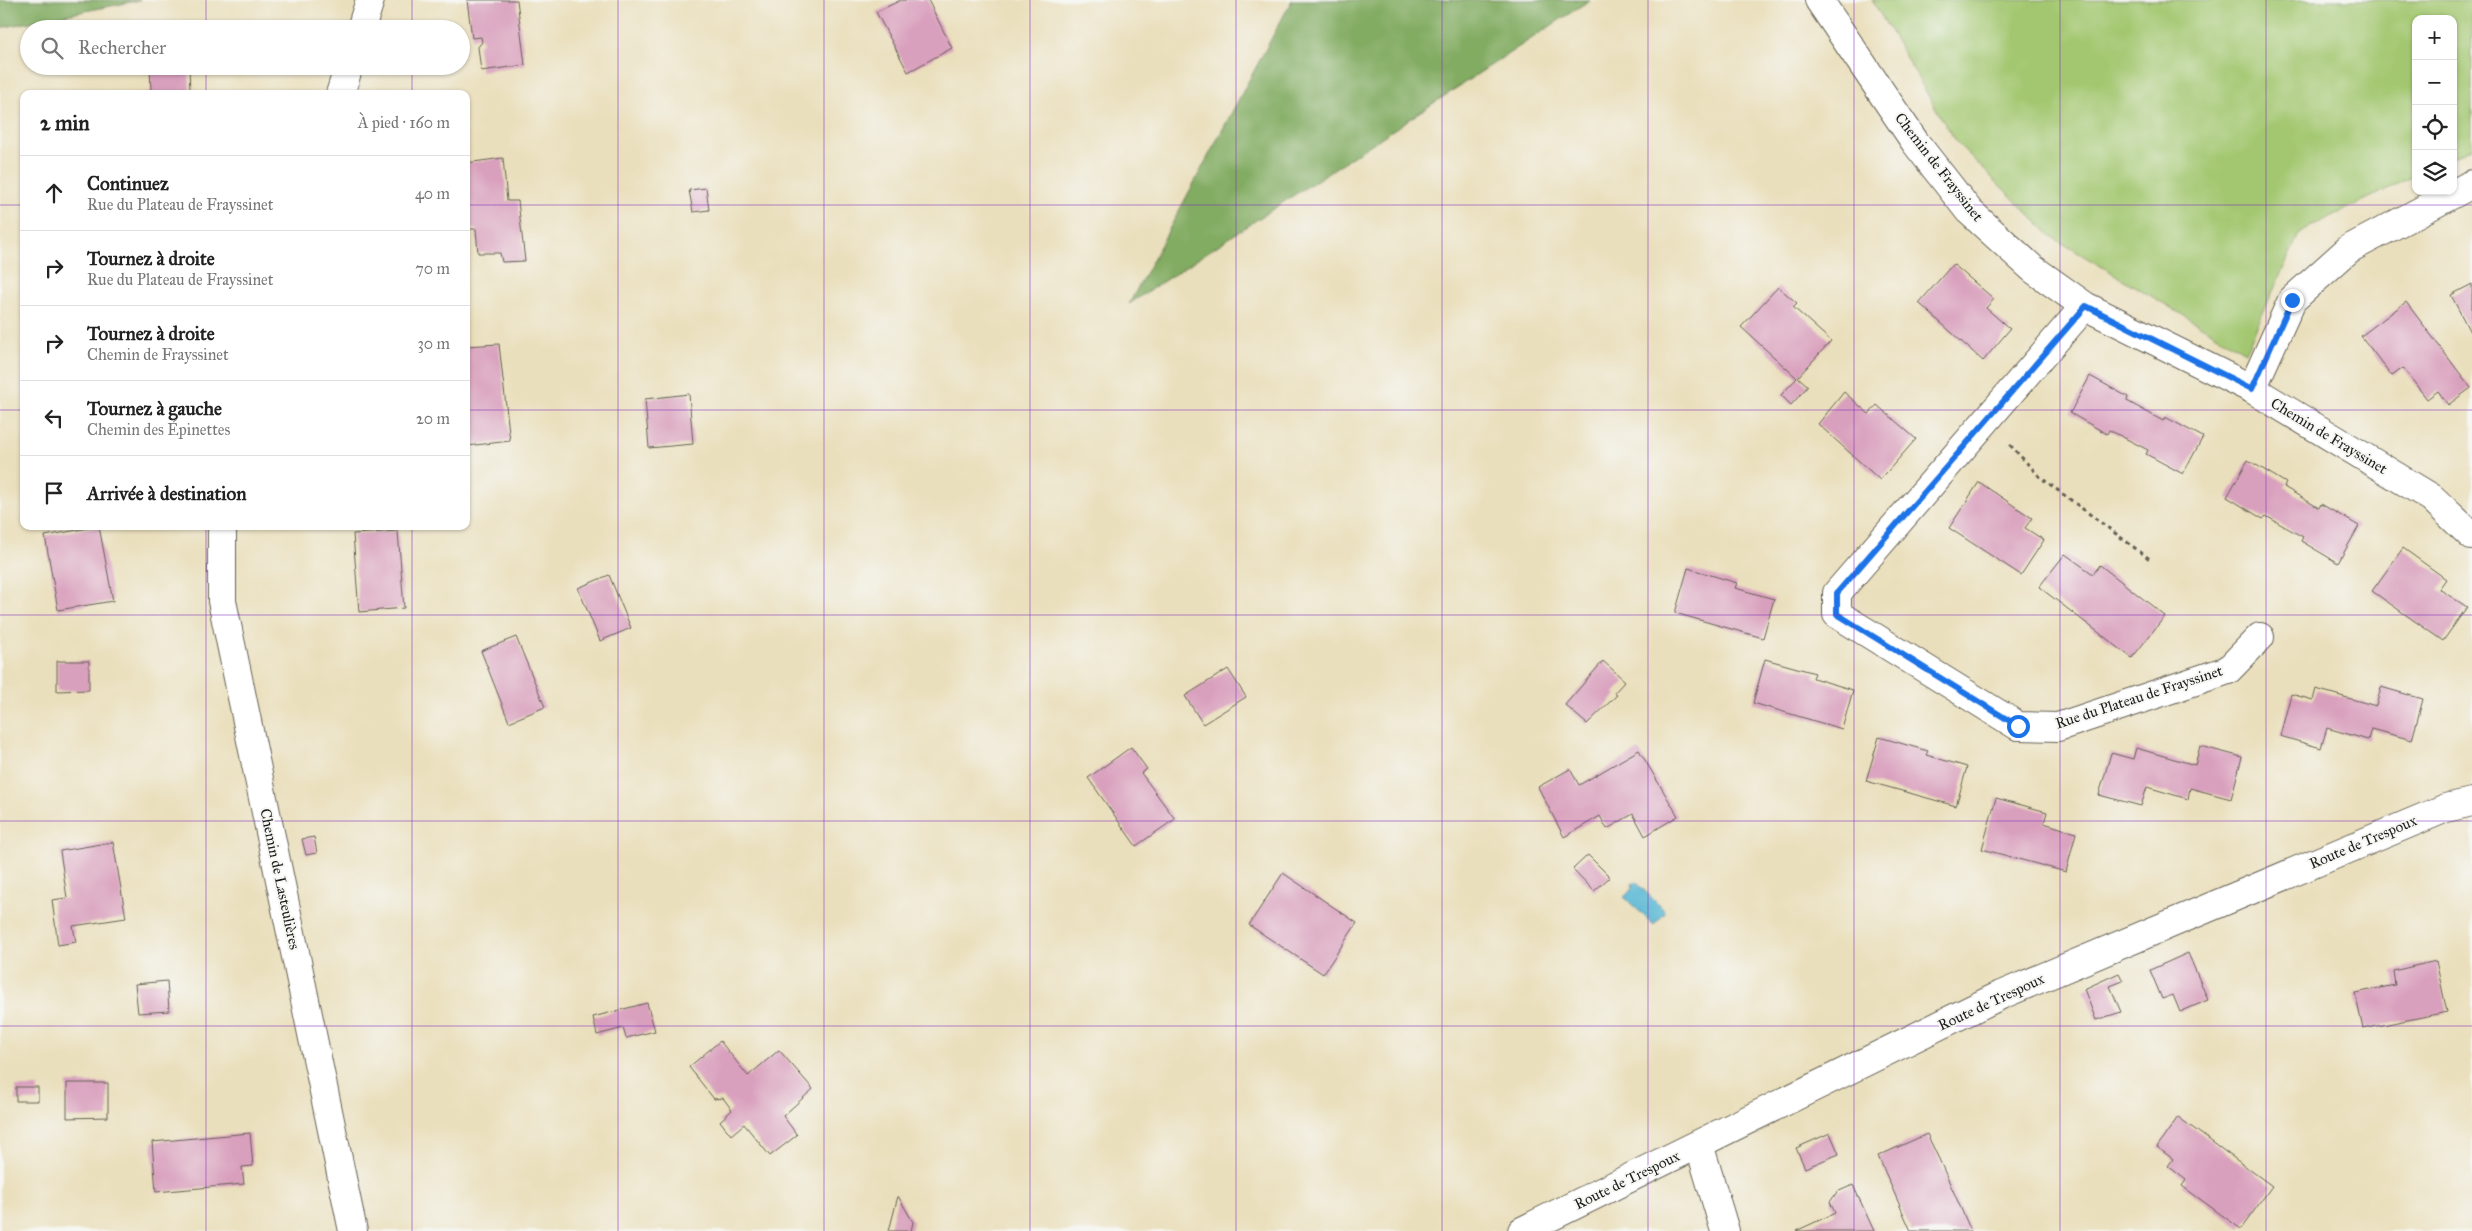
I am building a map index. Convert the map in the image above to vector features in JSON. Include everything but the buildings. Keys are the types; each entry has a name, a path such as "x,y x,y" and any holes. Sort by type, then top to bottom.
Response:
{"street":[{"path":"364,20 370,0"},
{"name":"Chemin de Frayssinet","path":"1819,0 1915,142 1969,211 2033,269 2086,306 2252,389 2432,498 2472,536"},
{"path":"341,90 346,75"},
{"path":"2252,389 2292,300 2349,249 2472,184"},
{"name":"Rue du Plateau de Frayssinet","path":"2086,306 1837,593 1837,614 2018,726 2058,727 2228,670 2260,637"},
{"name":"Chemin de Lasteulières","path":"222,530 222,601 353,1231"},
{"name":"Route de Trespoux","path":"1522,1231 2001,995 2446,808 2472,802"},
{"path":"1699,1144 1725,1231"}],"path":[{"path":"1988,420 2040,477 2151,560"}],"green space":[{"path":"0,0 141,0 40,20 20,20 20,24 0,28"},
{"path":"1292,0 1590,0 1129,304"},
{"path":"1872,0 2472,0 2472,148 2457,155 2457,15 2412,15 2412,177 2300,232 2245,352 2052,237 1955,141"}],"water":[{"path":"1636,882 1666,912 1654,925 1624,897 1633,888 1632,884"}],"route":[{"path":"2018,726 1837,614 1837,593 2086,306 2252,389 2292,300"}]}
